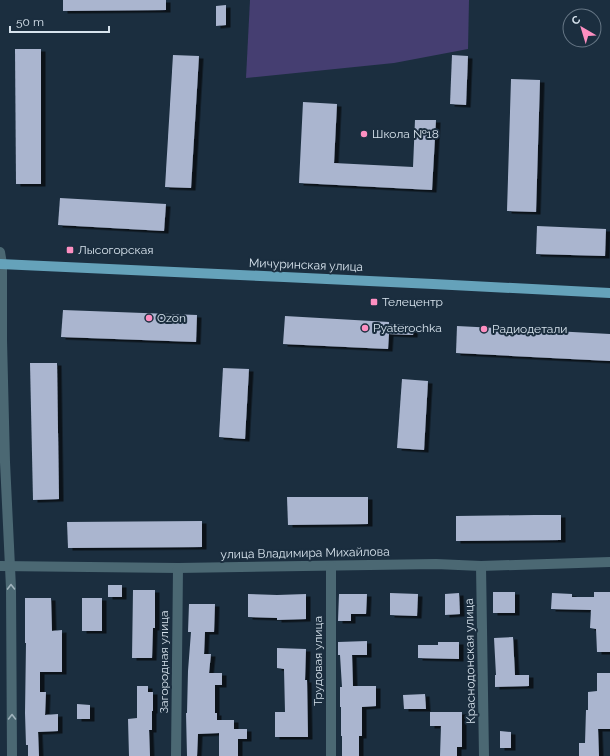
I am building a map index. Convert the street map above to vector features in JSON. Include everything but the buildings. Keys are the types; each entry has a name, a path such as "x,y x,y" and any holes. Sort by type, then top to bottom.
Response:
{"main road":[{"name":"Мичуринская улица","path":"1,264 610,293"}],"street":[{"path":"0,252 5,462 11,566 12,756"},
{"name":"улица Владимира Михайлова","path":"0,566 178,568 436,564 482,566 610,562"},
{"name":"Трудовая улица","path":"331,566 331,756"},
{"name":"Краснодонская улица","path":"482,566 484,756"},
{"name":"Загородная улица","path":"176,756 178,568"}],"shaded area":[{"path":"250,0 469,0 468,49 394,63 246,78"}],"place":[{"name":"Школа №18","path":"364,134"},
{"name":"Лысогорская","path":"70,250"},
{"name":"Телецентр","path":"374,302"},
{"name":"Ozon","path":"149,318"},
{"name":"Pyaterochka","path":"365,328"},
{"name":"Радиодетали","path":"484,329"}]}
